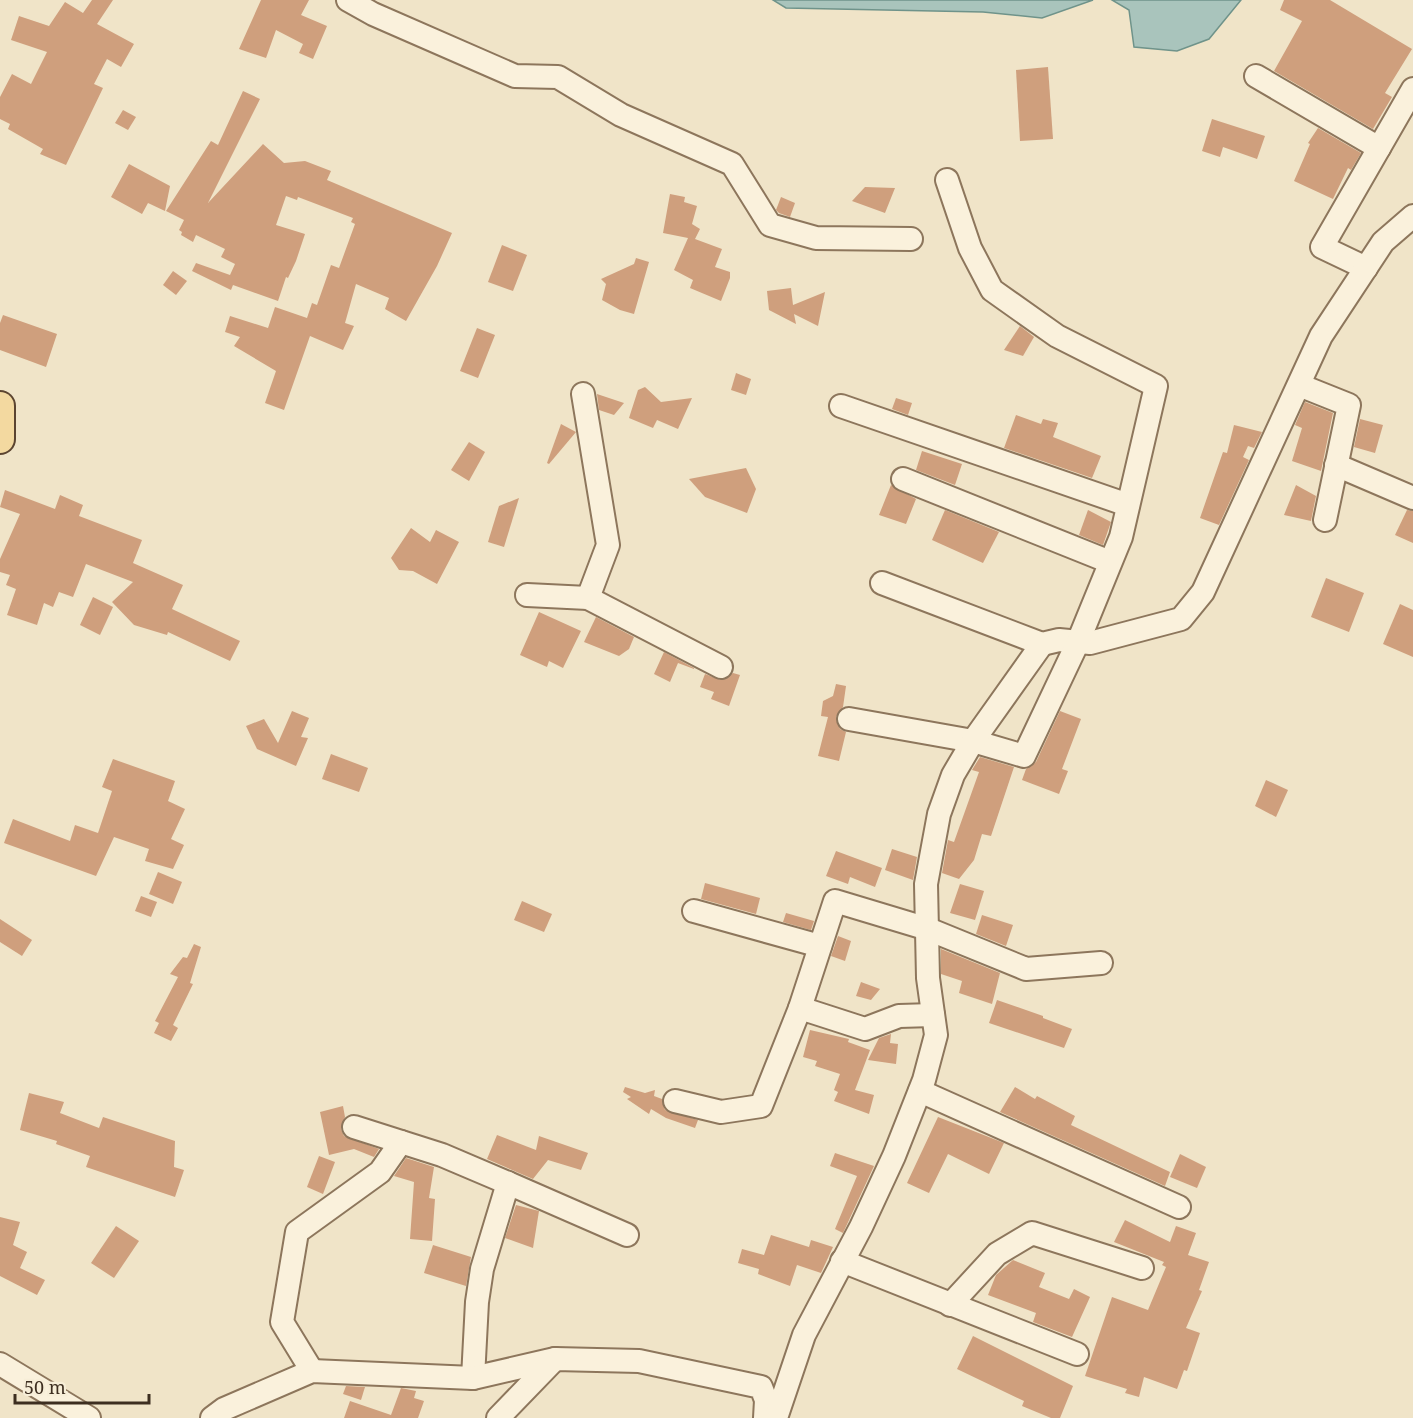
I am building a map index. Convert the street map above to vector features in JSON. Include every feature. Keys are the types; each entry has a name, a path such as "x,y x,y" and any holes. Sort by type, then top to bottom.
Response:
{"main road":[{"path":"0,406 0,439"}],"street":[{"path":"348,0 373,14 515,76 558,77 621,115 732,164 770,225 816,238 911,239"},
{"path":"1256,76 1379,148"},
{"path":"1366,268 1322,247 1413,89"},
{"path":"849,719 973,741 1024,756 1084,642 1110,562 1121,537 1156,386 1057,336 992,290 970,248 947,180"},
{"path":"882,583 1042,644 1059,640 1084,642 1181,618 1203,592 1321,336 1383,242 1413,216"},
{"path":"1299,385 1349,405 1325,520"},
{"path":"583,394 608,545 588,598"},
{"path":"841,406 1128,505"},
{"path":"1336,465 1413,498"},
{"path":"903,479 1110,562"},
{"path":"527,595 588,598 721,667"},
{"path":"776,1418 804,1335 894,1156 920,1091 936,1035 928,978 926,884 939,814 953,775 973,741 1042,644"},
{"path":"675,1101 721,1112 761,1106 800,1008 835,901 928,929 1026,969 1101,963"},
{"path":"694,911 820,946"},
{"path":"800,1008 864,1029 899,1016 933,1015"},
{"path":"920,1091 1179,1208"},
{"path":"354,1127 442,1155 627,1235"},
{"path":"312,1371 282,1322 297,1232 380,1172 401,1142"},
{"path":"473,1378 477,1302 482,1269 508,1183"},
{"path":"950,1305 997,1254 1032,1233 1142,1268"},
{"path":"842,1261 950,1305 1010,1325 1077,1354"},
{"path":"212,1418 224,1409 312,1371 473,1378 555,1359 639,1361 761,1387 766,1400 765,1418"},
{"path":"498,1418 555,1359"},
{"path":"0,1364 89,1418"}],"water":[{"path":"773,0 1093,0 1042,18 983,12 786,8"},
{"path":"1112,0 1241,0 1209,39 1177,51 1134,47 1129,10"}],"building":[{"path":"92,0 113,0 97,24 134,44 121,67 107,59 94,84 103,88 66,165 40,154 43,149 8,129 10,124 0,119 0,97 12,74 31,84 47,52 11,40 19,16 49,26 65,2 83,13"},
{"path":"261,0 309,0 301,15 327,26 313,59 299,53 303,44 276,30 266,58 239,49"},
{"path":"1284,0 1330,0 1412,49 1385,93 1392,97 1373,129 1274,71 1302,21 1280,10"},
{"path":"1048,67 1053,139 1020,141 1016,70"},
{"path":"243,91 260,99 208,203 263,144 284,163 305,161 331,171 327,180 452,233 437,266 406,321 385,309 389,298 356,284 345,323 354,326 343,350 310,336 284,410 265,403 276,371 234,346 240,337 225,332 230,316 268,328 275,307 307,318 312,303 317,305 331,265 339,268 355,224 351,222 353,218 298,197 297,200 286,196 276,225 305,234 278,301 233,285 231,290 192,271 196,263 230,275 235,264 221,257 225,249 196,235 193,242 181,235 182,232 179,230 184,220 166,211 211,141 218,145"},
{"path":"123,110 136,117 128,130 115,123"},
{"path":"1212,119 1265,136 1257,159 1223,147 1220,157 1202,151"},
{"path":"1318,128 1361,153 1351,170 1348,168 1333,199 1294,181 1310,144 1308,143"},
{"path":"129,164 170,186 165,211 148,203 142,214 111,197"},
{"path":"865,187 895,188 885,213 852,201"},
{"path":"670,194 685,197 684,202 697,206 692,224 700,229 695,239 722,249 715,267 730,272 730,278 721,301 690,288 693,280 674,270 688,238 663,233"},
{"path":"781,197 795,203 790,217 776,210"},
{"path":"502,245 527,255 513,291 488,282"},
{"path":"636,258 649,262 634,314 620,310 602,300 606,284 601,279 634,264"},
{"path":"173,271 187,281 176,295 163,285"},
{"path":"791,288 793,305 825,292 818,326 794,314 796,324 769,310 767,291"},
{"path":"3,315 57,334 46,367 0,350 0,323"},
{"path":"1020,326 1034,337 1023,356 1004,350"},
{"path":"477,328 495,335 478,378 460,371"},
{"path":"736,373 751,379 746,395 731,390"},
{"path":"645,387 661,402 692,398 678,429 657,420 653,428 629,418 638,390"},
{"path":"597,394 624,403 614,415 599,410"},
{"path":"896,398 912,403 908,415 892,409"},
{"path":"1305,402 1333,413 1321,471 1292,461 1302,428 1295,425"},
{"path":"1016,415 1041,424 1043,419 1058,423 1053,437 1101,456 1092,478 1004,448"},
{"path":"1360,419 1383,425 1375,453 1354,447"},
{"path":"561,424 576,432 549,464 547,463"},
{"path":"1234,425 1262,432 1254,448 1248,446 1243,457 1249,460 1219,525 1200,518 1223,452 1227,453"},
{"path":"469,442 485,452 469,481 451,470"},
{"path":"922,451 962,464 955,485 916,470"},
{"path":"746,468 756,489 747,513 705,497 689,479"},
{"path":"891,485 916,499 906,524 879,515"},
{"path":"1296,485 1316,496 1311,521 1284,515"},
{"path":"5,490 55,509 60,495 83,505 79,516 142,540 133,563 183,585 172,609 240,641 230,661 168,632 167,635 134,625 112,602 133,582 86,564 73,597 59,592 53,607 44,603 37,625 7,615 16,589 6,585 10,575 0,572 0,559 20,514 0,507"},
{"path":"519,498 504,547 488,542 499,506"},
{"path":"945,510 999,532 983,563 932,540"},
{"path":"1088,510 1111,522 1103,545 1079,535"},
{"path":"1407,510 1413,511 1413,543 1395,535"},
{"path":"411,528 430,542 436,530 459,542 437,584 413,571 399,570 391,558"},
{"path":"1326,578 1364,593 1349,632 1311,617"},
{"path":"93,597 113,607 100,635 80,625"},
{"path":"1400,604 1413,610 1413,657 1383,644"},
{"path":"539,612 581,631 563,668 549,661 547,667 520,655"},
{"path":"596,617 634,637 629,649 619,656 584,642"},
{"path":"664,652 694,669 678,663 670,682 654,674"},
{"path":"733,673 740,675 729,706 711,699 714,692 700,687 705,674 721,680"},
{"path":"836,684 846,686 843,707 836,717 840,729 846,732 839,761 818,756 828,717 821,716 823,701 833,696"},
{"path":"292,711 309,718 301,737 308,738 296,766 257,749 246,726 264,719 278,743"},
{"path":"1060,711 1081,719 1062,769 1068,771 1059,794 1022,780 1026,769 1036,762"},
{"path":"331,754 368,768 359,792 322,779"},
{"path":"980,757 1014,767 991,836 982,834 974,860 959,879 942,873 948,840 954,842 979,772 972,770"},
{"path":"113,759 175,781 168,801 185,809 171,839 184,845 173,869 145,861 149,849 114,837 96,876 4,843 13,819 70,841 75,825 98,833 112,791 102,787"},
{"path":"1266,780 1288,790 1276,817 1255,806"},
{"path":"892,849 917,857 913,880 885,870"},
{"path":"836,851 882,868 875,887 850,877 848,884 826,876"},
{"path":"158,872 182,882 173,904 149,894"},
{"path":"705,883 760,898 756,914 701,899"},
{"path":"960,884 984,891 975,920 950,913"},
{"path":"141,896 157,902 151,917 135,911"},
{"path":"522,901 552,914 544,932 514,920"},
{"path":"786,913 814,921 811,930 783,922"},
{"path":"982,915 1013,925 1006,946 976,934"},
{"path":"0,919 32,940 22,956 0,942"},
{"path":"838,936 851,941 845,961 831,956"},
{"path":"194,944 201,947 190,983 193,984 173,1025 178,1028 171,1041 154,1033 159,1023 155,1021 178,977 170,974 183,957 187,958"},
{"path":"941,949 1000,973 992,1004 959,993 962,981 941,974"},
{"path":"861,982 880,989 871,1000 856,996"},
{"path":"997,1000 1072,1029 1064,1048 989,1023"},
{"path":"810,1030 849,1039 848,1042 870,1050 855,1090 874,1095 869,1114 834,1101 838,1092 834,1090 840,1074 815,1066 817,1061 803,1057"},
{"path":"891,1034 890,1043 898,1044 896,1064 868,1060 879,1038"},
{"path":"625,1087 645,1093 655,1090 654,1096 662,1099 665,1110 698,1120 695,1128 666,1118 651,1109 649,1114 627,1099 631,1097 623,1092"},
{"path":"1015,1087 1035,1099 1037,1096 1075,1116 1071,1125 1170,1172 1165,1186 1000,1112"},
{"path":"29,1093 64,1102 60,1113 99,1128 103,1117 175,1141 174,1167 184,1170 175,1197 86,1167 90,1156 56,1144 57,1141 20,1130"},
{"path":"343,1106 345,1117 341,1129 344,1136 379,1149 374,1157 354,1149 329,1155 320,1112"},
{"path":"938,1117 1004,1143 989,1174 948,1154 929,1193 907,1183"},
{"path":"497,1135 536,1150 539,1136 588,1153 581,1170 548,1160 533,1179 487,1159"},
{"path":"835,1153 874,1166 843,1233 835,1229 857,1176 830,1166"},
{"path":"1180,1154 1206,1167 1197,1188 1170,1177"},
{"path":"319,1156 335,1162 323,1194 307,1187"},
{"path":"406,1158 434,1167 429,1198 435,1199 432,1241 410,1239 414,1182 394,1176"},
{"path":"516,1205 539,1211 533,1248 505,1238"},
{"path":"0,1217 20,1222 13,1245 27,1252 20,1268 45,1280 37,1295 0,1276"},
{"path":"1125,1220 1170,1242 1176,1226 1196,1233 1188,1255 1209,1262 1199,1290 1202,1291 1186,1328 1200,1333 1187,1371 1184,1370 1177,1389 1144,1377 1139,1397 1125,1393 1127,1389 1085,1376 1112,1297 1148,1310 1166,1267 1162,1265 1164,1262 1114,1242"},
{"path":"116,1226 139,1241 114,1278 91,1263"},
{"path":"771,1235 809,1247 811,1240 833,1247 821,1273 797,1265 790,1286 758,1274 759,1269 738,1263 742,1249 764,1255"},
{"path":"433,1245 471,1257 466,1286 424,1273"},
{"path":"1013,1260 1045,1273 1039,1287 1069,1299 1074,1289 1090,1297 1072,1337 1033,1322 1036,1313 988,1295 996,1275"},
{"path":"973,1336 1073,1386 1060,1418 1051,1418 1022,1406 1024,1401 957,1369"},
{"path":"346,1386 365,1387 361,1400 343,1394"},
{"path":"401,1388 416,1391 414,1398 424,1401 418,1418 344,1418 350,1401 391,1415"}]}
